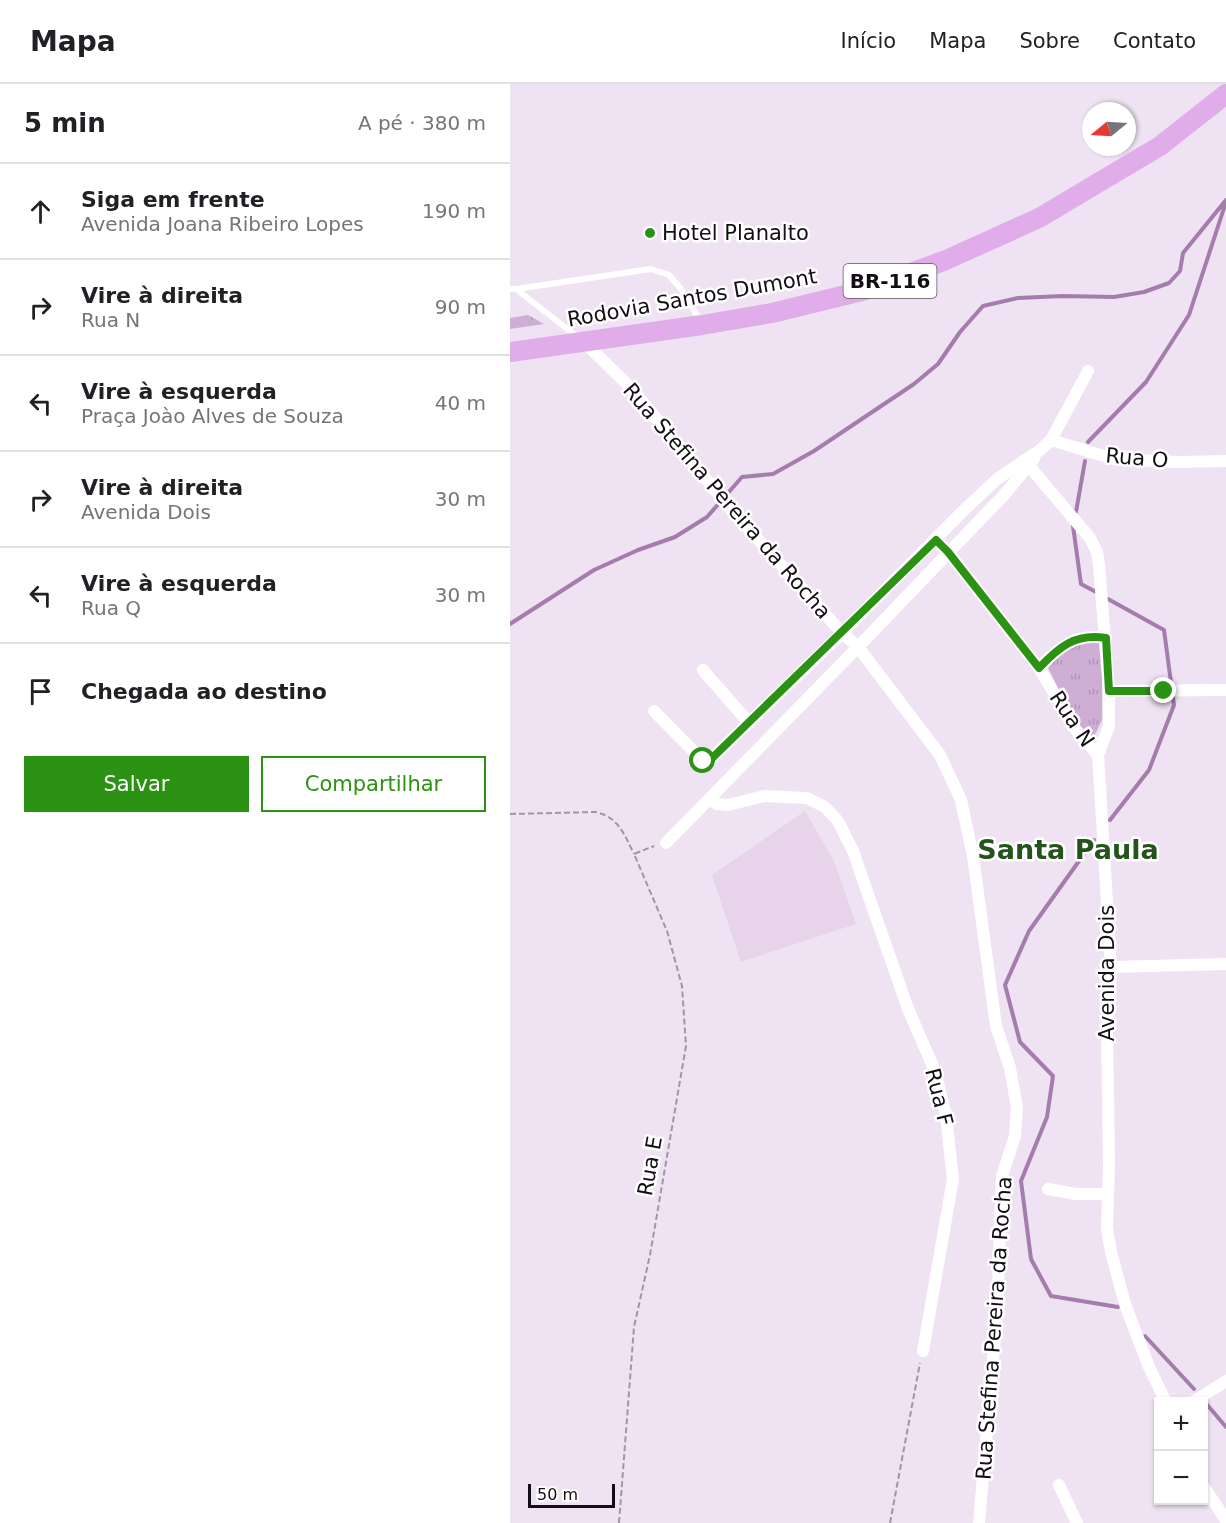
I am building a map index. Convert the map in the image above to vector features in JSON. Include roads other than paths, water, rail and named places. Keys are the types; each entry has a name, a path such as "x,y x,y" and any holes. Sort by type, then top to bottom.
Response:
{"highway":[{"name":"Rodovia Santos Dumont","path":"510,352 772,313 862,291 946,260 1039,218 1160,146 1226,94"}],"street":[{"name":"Rua Stefina Pereira da Rocha","path":"584,342 633,390 728,506 842,633 858,647 940,755 961,800 973,856 996,1026 1010,1068 1017,1108 1015,1136 1002,1176 997,1312 979,1523"},
{"path":"666,843 1003,496 1027,463 1051,440 1088,371"},
{"name":"Rua O","path":"1051,440 1114,459 1179,462 1226,461"},
{"path":"654,711 703,761 708,762 997,479 1027,463"},
{"name":"Avenida Dois","path":"1027,463 1090,538 1097,552 1109,691 1109,726 1098,755 1111,967 1107,1030 1107,1228 1111,1252 1129,1314 1149,1367 1164,1397"},
{"name":"Rua N","path":"936,540 948,552 1039,668 1076,730 1098,755"},
{"path":"1039,668 1055,651 1078,638 1090,635 1106,638"},
{"path":"703,670 749,723"},
{"path":"1109,691 1226,690"},
{"name":"Rua F","path":"710,800 717,804 728,805 764,796 807,798 825,807 838,821 853,851 905,999 935,1071 946,1116 953,1179 923,1351"},
{"path":"1111,967 1226,964"},
{"path":"1048,1189 1076,1194 1108,1194"},
{"path":"1200,1397 1226,1381"},
{"path":"1059,1485 1077,1523"},
{"path":"1208,1494 1226,1520"}],"lane":[{"path":"513,289 651,269 669,276 681,289 702,325"},
{"path":"513,289 584,342"}],"waterway":[{"path":"510,624 594,570 638,550 675,537 707,517 742,477 773,474 814,451 914,384 938,364 960,332 983,306 1018,298 1114,297 1144,292 1169,283 1180,271 1183,253 1226,200"},
{"path":"1088,442 1146,382 1189,315 1225,205"},
{"path":"1076,512 1085,461"},
{"path":"1073,526 1081,584 1096,592"},
{"path":"1108,599 1164,630 1174,705 1149,770 1110,820"},
{"path":"1094,840 1029,931 1005,985 1020,1042 1053,1076 1047,1117 1021,1181 1031,1259 1051,1296 1118,1307"},
{"path":"1145,1336 1194,1389"},
{"path":"1208,1406 1226,1427"}],"place":[{"name":"Hotel Planalto","path":"650,233"}],"district":[{"name":"Santa Paula","path":"1068,850"}]}
